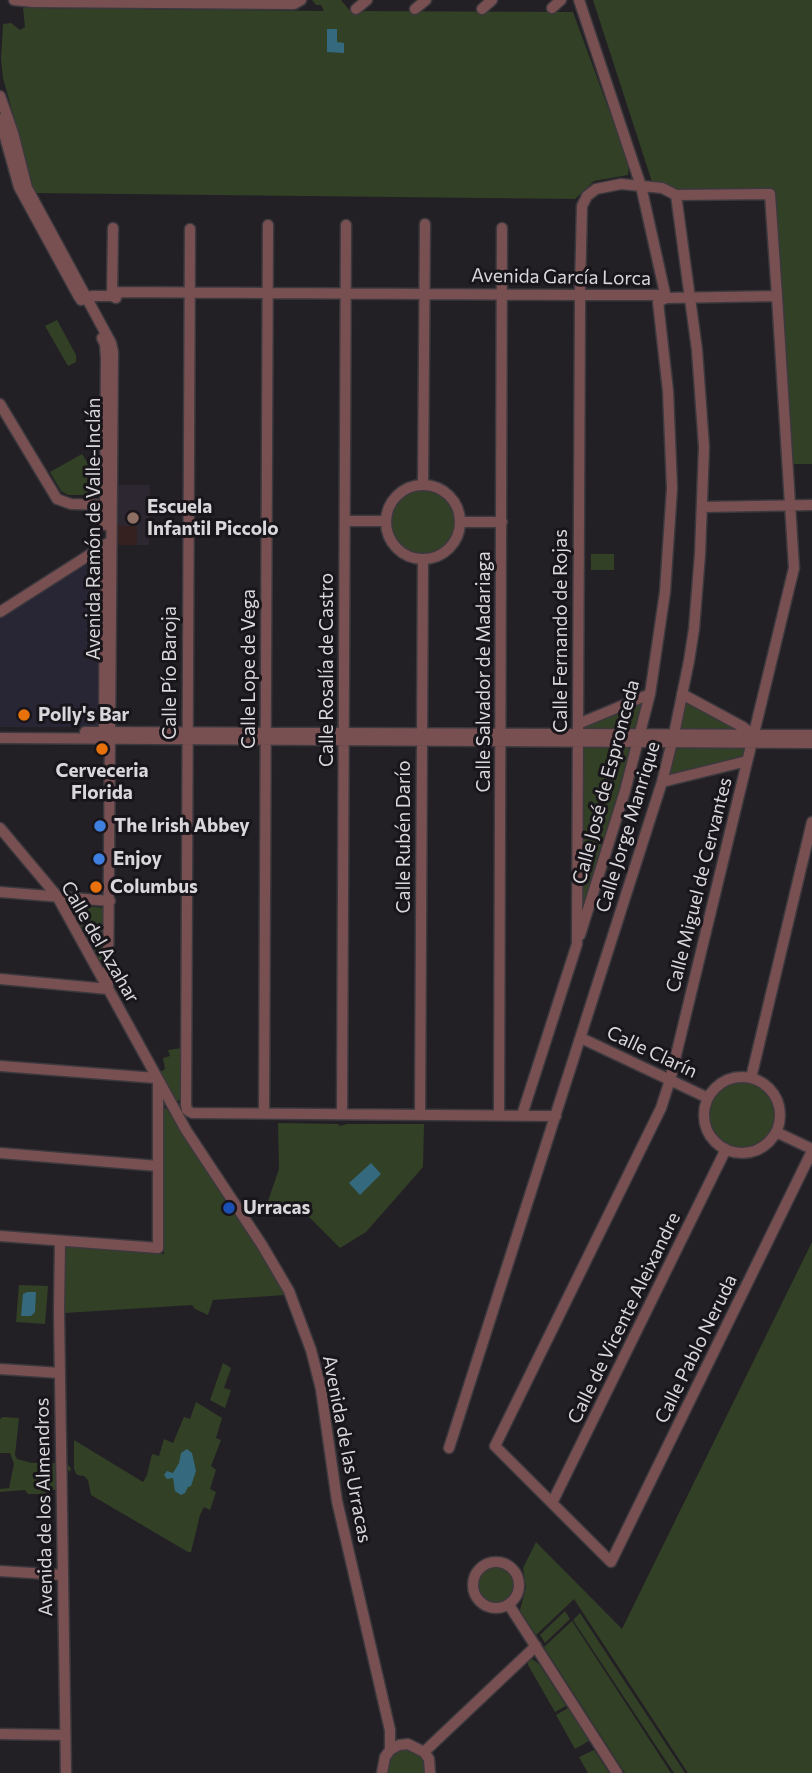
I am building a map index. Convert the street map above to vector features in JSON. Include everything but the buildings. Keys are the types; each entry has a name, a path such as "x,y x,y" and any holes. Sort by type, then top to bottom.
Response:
{"street":[{"path":"14,0 296,4 301,0"},
{"path":"356,9 367,0"},
{"path":"415,9 426,0"},
{"path":"482,9 492,0"},
{"path":"551,8 561,0"},
{"name":"Calle José de Espronceda","path":"577,944 650,694 665,593 672,488 668,391 660,298 641,186 579,0"},
{"name":"Avenida Ramón de Valle-Inclán","path":"0,96 27,188 105,344 105,486 108,505 105,522 108,543"},
{"name":"Avenida Ramón de Valle-Inclán","path":"0,119 19,187 111,343 113,352 108,505 108,989"},
{"name":"Calle Fernando de Rojas","path":"522,1115 577,944 581,216 584,201 591,192 621,184 641,186"},
{"path":"641,186 662,188 676,195 770,194 777,296"},
{"name":"Calle Jorge Manrique","path":"449,1448 662,782 682,694 697,601 703,507 702,415 676,195"},
{"path":"423,484 425,224"},
{"name":"Calle Lope de Vega","path":"264,1114 268,225"},
{"name":"Calle Rosalía de Castro","path":"342,1114 346,225"},
{"path":"111,296 113,228"},
{"name":"Calle Salvador de Madariaga","path":"499,1115 502,228"},
{"name":"Calle Pío Baroja","path":"186,1105 190,229"},
{"name":"Avenida García Lorca","path":"83,298 777,296"},
{"name":"Calle Miguel de Cervantes","path":"552,1503 495,1446 661,1108 794,568 777,296"},
{"path":"0,404 53,495 65,503 108,505"},
{"path":"423,484 447,492 457,506 461,522 457,538 447,551 423,559 400,551 389,538 386,522 388,507 397,495 409,487 423,484"},
{"path":"82,505 105,486"},
{"path":"82,505 105,522"},
{"path":"703,507 812,505"},
{"path":"345,522 386,522"},
{"path":"461,522 502,522"},
{"path":"0,612 108,543"},
{"name":"Calle Rubén Darío","path":"420,1115 423,559"},
{"path":"578,733 650,694"},
{"path":"682,694 743,727 752,738 812,743"},
{"path":"0,732 344,737 501,737 578,733 639,738 812,735"},
{"path":"0,738 108,734"},
{"path":"662,782 747,761"},
{"path":"751,1078 812,822"},
{"name":"Calle del Azahar","path":"0,828 57,897 157,1079"},
{"path":"0,892 110,901"},
{"path":"0,979 108,989"},
{"name":"Calle Clarín","path":"581,1038 708,1098"},
{"path":"0,1066 157,1079 158,1248 0,1236"},
{"path":"751,1078 765,1085 778,1103 780,1118 776,1132 758,1149 742,1152 726,1149 713,1139 705,1124 708,1098 716,1087 729,1079 751,1078"},
{"name":"Avenida de las Urracas","path":"157,1079 278,1270 289,1291 311,1350 322,1394 337,1501 395,1748"},
{"path":"173,1108 186,1105 187,1110 192,1113 556,1116"},
{"path":"776,1132 812,1150"},
{"name":"Calle de Vicente Aleixandre","path":"552,1503 726,1149"},
{"name":"Calle Pablo Neruda","path":"552,1503 611,1562 812,1150"},
{"path":"0,1153 158,1166"},
{"name":"Avenida de los Almendros","path":"60,1241 66,1773"},
{"path":"0,1368 60,1373"},
{"path":"499,1561 512,1567 517,1573 520,1587 511,1608 493,1608 480,1602 475,1596 473,1581 479,1568 499,1561"},
{"path":"0,1571 63,1575"},
{"path":"511,1608 617,1773"},
{"path":"424,1752 536,1646"},
{"path":"0,1734 65,1735"},
{"path":"382,1773 384,1757 395,1748 408,1744 424,1752 429,1759 430,1773"}],"shaded area":[{"name":"Escuela Infantil Piccolo","path":"116,485 150,485 149,545 137,545 137,526 116,526"},
{"path":"116,526 137,526 137,545 116,545"},
{"path":"100,556 99,727 0,727 0,618"}],"green space":[{"path":"312,0 341,0 350,11 573,12 629,165 628,175 594,181 575,199 35,193 3,78 1,59 3,24 11,23 20,30 25,27 23,8 324,11 321,5 316,5"},
{"path":"593,0 812,0 812,464 792,464 773,191 684,191 653,185"},
{"path":"57,320 76,355 76,362 68,366 45,326"},
{"path":"82,454 99,481 98,485 86,495 68,495 61,491 50,472"},
{"path":"423,489 436,492 446,499 453,509 456,522 453,535 446,545 436,552 423,555 410,552 400,545 393,535 390,522 393,509 400,499 410,492"},
{"path":"591,554 614,554 614,570 591,570"},
{"path":"686,701 741,731 679,730"},
{"path":"643,702 638,730 582,730 583,727"},
{"path":"582,746 634,747 583,910 582,909"},
{"path":"675,746 747,746 744,757 668,776"},
{"path":"69,904 105,910 104,966 102,966"},
{"path":"182,1048 182,1099 177,1101 160,1072 165,1069 163,1058 170,1056 168,1050"},
{"path":"742,1082 755,1084 765,1092 773,1102 773,1128 765,1138 755,1146 742,1148 729,1146 719,1138 711,1128 709,1115 711,1102 719,1092 729,1084"},
{"path":"166,1108 259,1249 285,1295 213,1300 208,1315 192,1305 65,1313 67,1464 71,1468 70,1472 65,1467 64,1247 164,1254 163,1109"},
{"path":"278,1123 340,1126 424,1124 423,1167 366,1232 340,1248 307,1215 267,1204 279,1169"},
{"path":"812,1242 812,1773 688,1773 574,1599 536,1635 520,1610 526,1587 523,1568 536,1542 622,1629"},
{"path":"19,1285 48,1286 45,1324 16,1322"},
{"path":"223,1363 231,1368 224,1388 231,1390 225,1408 210,1400"},
{"path":"196,1402 222,1418 216,1438 221,1440 211,1466 216,1470 210,1489 216,1492 210,1510 204,1507 200,1515 191,1552 188,1552 91,1495 88,1480 77,1475 74,1469 74,1440 143,1482 152,1454 159,1456 164,1439 173,1443 184,1417 190,1419"},
{"path":"19,1418 15,1455 17,1459 32,1463 56,1463 57,1490 49,1490 49,1494 28,1494 25,1490 0,1492 0,1489 9,1488 14,1464 10,1453 0,1453 0,1419"},
{"path":"497,1564 511,1570 517,1584 511,1598 497,1604 483,1598 477,1584 483,1570"},
{"path":"565,1611 570,1619 545,1643 540,1635"},
{"path":"580,1613 685,1773 674,1773 573,1620"},
{"path":"572,1621 671,1773 625,1773 544,1647"},
{"path":"532,1659 539,1664 566,1706 555,1712 528,1665"},
{"path":"568,1708 589,1741 575,1749 556,1715"},
{"path":"411,1749 422,1756 425,1773 388,1773 389,1759 399,1750"},
{"path":"594,1750 609,1773 588,1773 579,1757"}],"water":[{"path":"327,29 337,29 337,42 344,43 344,53 327,52"},
{"path":"371,1163 381,1174 360,1195 349,1183"},
{"path":"36,1292 35,1312 31,1316 21,1316 23,1294"},
{"path":"187,1449 192,1453 196,1471 191,1486 181,1495 175,1491 173,1478 167,1479 164,1475 167,1471 173,1473 181,1453"}],"place":[{"name":"Escuela Infantil Piccolo","path":"133,518"},
{"name":"Polly's Bar","path":"24,715"},
{"name":"Cerveceria Florida","path":"102,749"},
{"name":"The Irish Abbey","path":"100,826"},
{"name":"Enjoy","path":"99,859"},
{"name":"Columbus","path":"96,887"},
{"name":"Urracas","path":"229,1208"}]}
